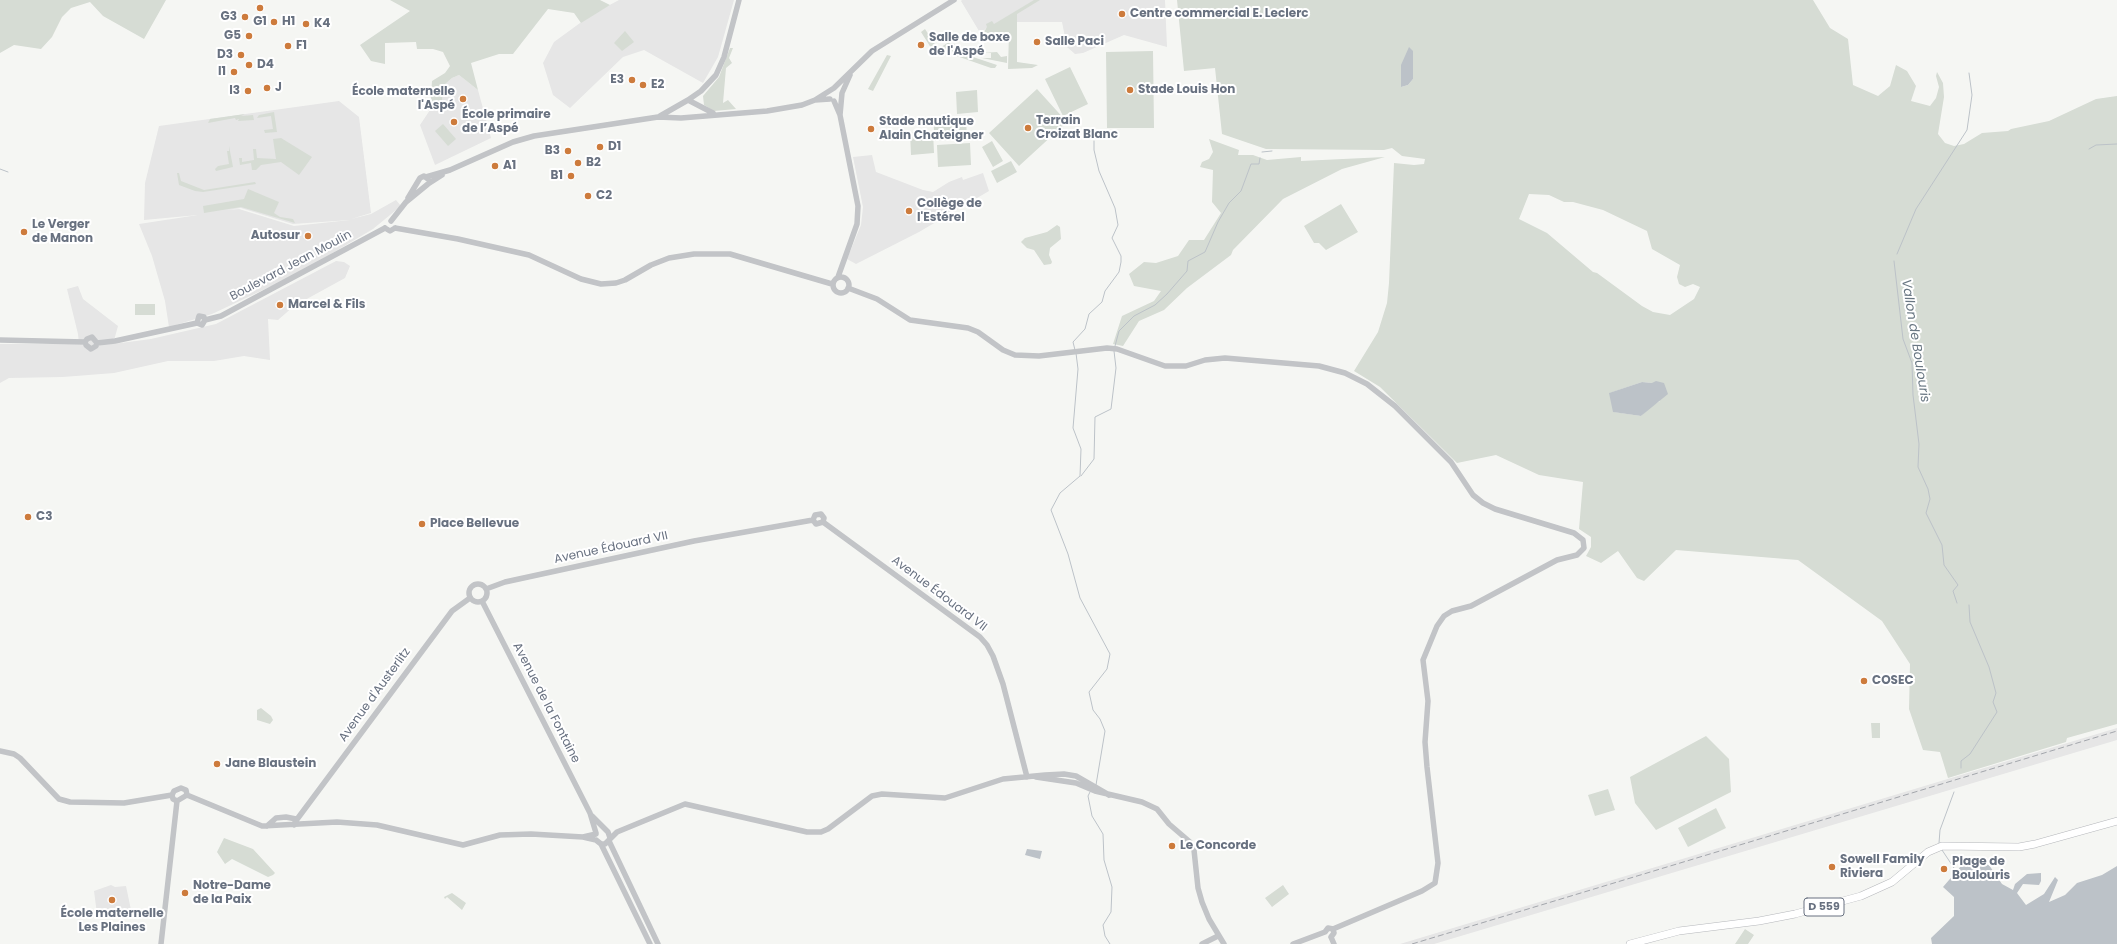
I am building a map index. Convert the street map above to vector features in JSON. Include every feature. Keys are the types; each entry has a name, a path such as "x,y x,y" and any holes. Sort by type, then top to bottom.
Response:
{"main road":[{"name":"D 559","path":"1630,944 1679,932 1759,921 1795,914 1861,896 1892,882 1928,852 1942,846 2019,847 2035,844 2117,821"}],"street":[{"path":"658,117 681,106 710,82 721,65 739,0"},
{"path":"815,100 832,89 851,73 872,51 954,0"},
{"path":"418,180 419,185 524,138 658,117 684,117 778,110 815,100 838,101 851,73"},
{"path":"832,89 839,89 842,95 840,115 858,212 857,224 838,278 832,284"},
{"path":"832,89 829,93 840,115"},
{"path":"696,116 700,110 701,91"},
{"path":"688,100 716,114"},
{"path":"681,106 680,110 684,117"},
{"path":"406,202 421,177 426,182"},
{"path":"426,182 406,202 391,221 386,223 385,228 390,231 395,228 458,238 529,255 582,279 601,284 616,283 625,280 651,265 669,258 694,254 730,254 832,284"},
{"path":"391,221 394,223 395,228"},
{"name":"Boulevard Jean Moulin","path":"0,340 85,342 91,349 96,346 97,343 124,340 197,323 202,325 206,320 221,316 385,228"},
{"path":"832,284 837,293 844,293 848,288 847,281 843,278 838,278"},
{"path":"848,288 877,300 910,320 922,323 968,328 978,332 1003,350 1015,355 1039,356 1107,348 1121,350 1165,366 1186,366 1205,360 1225,358 1319,366 1338,370 1367,384 1395,406 1451,462 1473,495 1483,503 1495,509 1574,533 1583,540 1584,548 1577,555 1557,560 1470,606 1452,611 1444,616 1437,626 1423,660 1428,701 1425,742 1438,863 1434,883 1422,891 1333,929 1327,928 1325,932 1293,944"},
{"name":"Avenue Édouard VII","path":"813,520 814,515 821,514 824,518 823,522"},
{"name":"Avenue Édouard VII","path":"813,520 816,524 823,522"},
{"name":"Avenue Édouard VII","path":"486,590 505,582 694,541 813,520"},
{"name":"Avenue Édouard VII","path":"823,522 980,637 988,646 1003,684 1026,777"},
{"path":"480,585 486,590 487,596 482,601 476,602 470,598 469,590 473,586 480,585"},
{"name":"Avenue d'Austerlitz","path":"297,823 303,811 452,611 470,598"},
{"name":"Avenue de la Fontaine","path":"482,601 590,814 596,836"},
{"path":"0,751 14,754 20,758 59,799 70,802 124,803 172,795 181,788 186,790 187,795 254,824 267,826 276,818 286,817 297,823 337,822 376,825 428,838 465,845 500,835 596,836"},
{"path":"601,844 609,840 617,832 685,804 814,833 828,829 872,796 882,794 945,798 998,780 1026,777 1076,783 1095,791 1142,802 1158,809 1169,824 1190,842 1194,850 1198,888 1202,902 1218,936 1224,944"},
{"path":"172,795 173,799 177,801"},
{"path":"177,801 187,795"},
{"path":"161,944 177,801"},
{"name":"Avenue de la Fontaine","path":"590,814 606,831"},
{"path":"596,836 600,830 617,832"},
{"path":"606,831 658,944"},
{"path":"596,836 650,944"},
{"path":"1331,937 1334,933 1333,929"},
{"path":"1325,932 1327,936 1331,937 1334,944"},
{"path":"1202,944 1218,936"}],"shaded area":[{"path":"0,0 166,0 144,39 103,16 90,2 71,8 62,17 52,37 41,49 14,45 0,53"},
{"path":"390,0 600,0 610,5 581,23 574,13 548,9 513,54 499,54 471,63 478,90 459,75 452,78 443,86 442,100 430,110 432,81 445,73 450,66 443,52 433,49 417,49 416,42 385,43 385,64 371,61 360,45 410,11"},
{"path":"619,0 734,0 718,57 703,83 644,50 623,57 570,108 553,95 543,63 554,42 591,15"},
{"path":"1034,0 1040,0 1017,14 1017,62 1038,65 1032,68 1008,69 1009,32 984,37 982,35 987,27 986,24 992,21 994,24"},
{"path":"1165,0 1167,47 1124,35 1083,53 1075,54 1067,47 1062,22 1015,22 1017,14 985,29 982,36 961,1"},
{"path":"1177,0 1813,0 1830,28 1848,39 1853,85 1878,96 1890,86 1896,65 1907,71 1916,86 1911,101 1930,106 1936,98 1939,87 1936,76 1937,72 1943,83 1944,97 1938,134 1945,143 1954,146 1964,144 1982,133 2008,131 2011,129 2049,121 2096,99 2117,96 2117,724 2067,738 2066,742 1948,778 1940,752 1923,750 1909,709 1910,664 1882,621 1798,560 1676,550 1644,581 1637,578 1618,551 1601,563 1586,556 1591,547 1591,537 1579,529 1583,482 1539,475 1496,455 1457,463 1380,387 1354,371 1378,332 1387,303 1394,163 1414,165 1424,164 1425,159 1402,156 1392,148 1384,150 1266,149 1222,134 1215,68 1184,71","holes":["1413,51 1413,79 1408,85 1401,87","1529,194 1549,195 1564,202 1573,202 1603,210 1647,231 1652,249 1680,265 1677,277 1679,284 1685,287 1693,284 1700,287 1694,299 1670,315 1653,312 1642,306 1597,273 1593,272 1547,233 1519,219","1642,382 1652,383 1660,401 1651,406 1641,416 1614,412 1610,393"]},
{"path":"925,29 938,49 933,51 921,32"},
{"path":"625,31 634,42 622,51 614,43"},
{"path":"949,42 955,44 967,55 997,65 995,68 991,68 948,53 940,54 938,49"},
{"path":"1409,47 1413,51 1413,79 1408,85 1401,87 1401,65"},
{"path":"730,48 733,48 729,58 732,63 726,68 723,103 728,100 736,109 714,111 704,105 703,96 719,77"},
{"name":"Stade Louis Hon","path":"1153,51 1154,128 1107,128 1106,52"},
{"path":"997,52 1001,57 1007,56 1007,63 982,58 991,58 991,53 982,53 981,58 981,53"},
{"path":"887,55 891,56 873,91 868,89"},
{"path":"1070,67 1088,104 1063,116 1045,79"},
{"name":"École primaire de l’Aspé","path":"459,75 478,90 491,138 435,165 420,125 430,110 441,100 443,86 452,78"},
{"name":"Terrain Croizat Blanc","path":"1037,89 1067,122 1019,166 989,133"},
{"path":"977,90 978,112 957,114 956,92"},
{"path":"339,101 359,117 371,213 351,219 371,214 396,200 401,206 373,229 299,273 212,314 169,327 165,301 152,256 139,224 198,215 144,220 145,183 159,126","holes":["241,208 293,224 350,220 294,226 239,209 227,210"]},
{"path":"274,112 277,132 265,133 264,130 273,129 271,116 257,118 259,115"},
{"path":"245,114 241,116 253,115 254,120 238,121 239,119 236,120 235,118 208,123 210,119"},
{"path":"966,117 967,139 935,141 933,119"},
{"path":"443,124 456,139 448,146 435,131"},
{"path":"933,131 934,153 911,155 910,132"},
{"path":"281,138 312,157 299,175 281,162 261,165 256,170 252,170 251,163 240,165 239,158 242,158 242,162 254,160 253,149 256,149 257,158 276,159 273,139"},
{"path":"1209,139 1239,150 1238,155 1253,155 1267,160 1301,157 1301,161 1385,157 1342,169 1283,199 1233,250 1231,255 1187,288 1164,310 1139,321 1123,346 1113,344 1122,316 1154,301 1161,291 1134,286 1129,274 1144,262 1156,263 1178,256 1189,240 1204,240 1221,213 1212,202 1213,170 1200,167 1202,162 1209,159 1213,152"},
{"path":"992,141 1003,161 993,167 982,147"},
{"path":"970,143 971,165 938,167 937,145"},
{"path":"229,146 233,167 216,171 215,169 218,166 229,164 227,151 229,151"},
{"name":"Collège de l'Estérel","path":"872,155 876,172 923,190 933,192 949,182 962,177 963,180 983,173 989,191 919,232 856,264 847,259 861,225 863,207 853,157"},
{"path":"1011,161 1017,172 997,183 991,171"},
{"path":"177,173 179,173 181,181 204,190 255,182 256,184 203,192 195,191 179,185"},
{"path":"248,189 279,202 274,213 280,217 293,219 295,223 241,207 204,213 203,206 244,199"},
{"path":"1341,204 1358,232 1326,250 1319,243 1314,243 1304,226"},
{"path":"1057,225 1060,227 1061,239 1050,248 1049,255 1052,262 1051,264 1044,265 1034,250 1027,248 1021,242 1025,238 1047,232"},
{"path":"336,261 344,262 350,266 345,278 294,306 278,320 268,319 270,360 244,356 214,361 168,361 114,373 63,377 9,378 0,383 0,344 79,344 67,289 78,286 83,299 118,326 113,344 151,339 216,324"},
{"path":"135,304 155,304 155,315 135,315"},
{"path":"1656,381 1664,383 1668,394 1641,416 1613,412 1609,393 1642,382 1652,383"},
{"path":"261,708 271,716 273,720 270,724 257,720 257,710"},
{"path":"1871,723 1880,723 1880,738 1872,738"},
{"path":"2117,728 2117,740 1434,944 1400,944"},
{"path":"1706,736 1729,759 1731,792 1656,830 1635,803 1630,777"},
{"path":"1608,789 1615,810 1595,816 1588,795"},
{"path":"1716,808 1726,828 1688,847 1678,828"},
{"path":"224,838 253,849 275,873 268,877 232,859 225,864 217,852"},
{"path":"1027,849 1042,851 1040,859 1025,855"},
{"path":"1971,860 1989,865 2002,884 2013,890 2015,884 2027,874 2041,873 2041,881 2039,885 2023,884 2017,893 2026,905 2044,894 2055,877 2058,880 2049,902 2065,895 2077,883 2102,875 2117,866 2117,944 1932,944 1931,938 1954,916 1954,897 1943,887 1961,866"},
{"name":"École maternelle Les Plaines","path":"111,885 115,887 126,886 131,910 97,914 94,891"},
{"path":"1283,885 1289,894 1272,907 1265,898"},
{"path":"452,893 466,903 462,910 447,897 445,899 444,897"},
{"path":"1745,929 1754,935 1748,944 1735,944"}],"waterway":[{"name":"Vallon de Boulouris","path":"1897,254 1916,209 1967,130 1972,95 1969,73"},
{"path":"1075,350 1073,342 1085,329 1089,314 1102,302 1105,291 1119,272 1121,262 1121,256 1112,238 1118,225 1115,208 1099,171 1094,150 1094,141"},
{"path":"2089,149 2096,145 2117,144"},
{"path":"1262,152 1272,151"},
{"path":"1115,346 1119,331 1134,316 1155,305 1167,294 1187,271 1188,261 1205,252 1218,222 1229,203 1241,191 1251,164 1259,164 1260,158"},
{"path":"0,169 8,172"},
{"name":"Vallon de Boulouris","path":"1894,261 1903,339 1912,363 1913,395 1919,444 1918,467 1928,489 1930,499 1926,513 1942,545 1944,565 1958,585 1953,591 1957,603"},
{"path":"1081,476 1094,459 1095,417 1111,409 1116,368 1114,351"},
{"path":"1076,353 1078,369 1073,428 1081,449 1080,476 1060,493 1051,510 1068,554 1080,598 1110,654 1107,669 1089,692 1093,710 1100,719 1105,731 1096,785"},
{"name":"Vallon de Boulouris","path":"1961,768 1961,761 1970,754 1997,712 1993,702 1996,693 1989,667 1970,622 1969,605"},
{"path":"1090,792 1088,796 1092,816 1103,834 1104,860 1112,887 1111,912 1103,925 1105,936 1110,944"},
{"name":"Vallon de Boulouris","path":"1939,843 1940,830 1954,792"},
{"name":"Vallon de Boulouris","path":"1942,850 1956,871"}],"railway":[{"path":"1412,944 2117,731"}],"place":[{"name":"G1","path":"260,8"},
{"name":"Centre commercial E. Leclerc","path":"1122,14"},
{"name":"G3","path":"245,17"},
{"name":"H1","path":"274,22"},
{"name":"K4","path":"306,24"},
{"name":"G5","path":"249,36"},
{"name":"Salle Paci","path":"1037,42"},
{"name":"Salle de boxe de l'Aspé","path":"921,45"},
{"name":"F1","path":"288,46"},
{"name":"D3","path":"241,55"},
{"name":"D4","path":"249,65"},
{"name":"I1","path":"234,72"},
{"name":"E3","path":"632,80"},
{"name":"E2","path":"643,85"},
{"name":"J","path":"267,88"},
{"name":"Stade Louis Hon","path":"1130,90"},
{"name":"I3","path":"248,91"},
{"name":"École maternelle l'Aspé","path":"463,99"},
{"name":"École primaire de l’Aspé","path":"454,122"},
{"name":"Terrain Croizat Blanc","path":"1028,128"},
{"name":"Stade nautique Alain Chateigner","path":"871,129"},
{"name":"D1","path":"600,147"},
{"name":"B3","path":"568,151"},
{"name":"B2","path":"578,163"},
{"name":"A1","path":"495,166"},
{"name":"B1","path":"571,176"},
{"name":"C2","path":"588,196"},
{"name":"Collège de l'Estérel","path":"909,211"},
{"name":"Le Verger de Manon","path":"24,232"},
{"name":"Autosur","path":"308,236"},
{"name":"Marcel & Fils","path":"280,305"},
{"name":"C3","path":"28,517"},
{"name":"Place Bellevue","path":"422,524"},
{"name":"COSEC","path":"1864,681"},
{"name":"Jane Blaustein","path":"217,764"},
{"name":"Le Concorde","path":"1172,846"},
{"name":"Sowell Family Riviera","path":"1832,867"},
{"name":"Plage de Boulouris","path":"1944,869"},
{"name":"Notre-Dame de la Paix","path":"185,893"},
{"name":"École maternelle Les Plaines","path":"112,900"}]}
